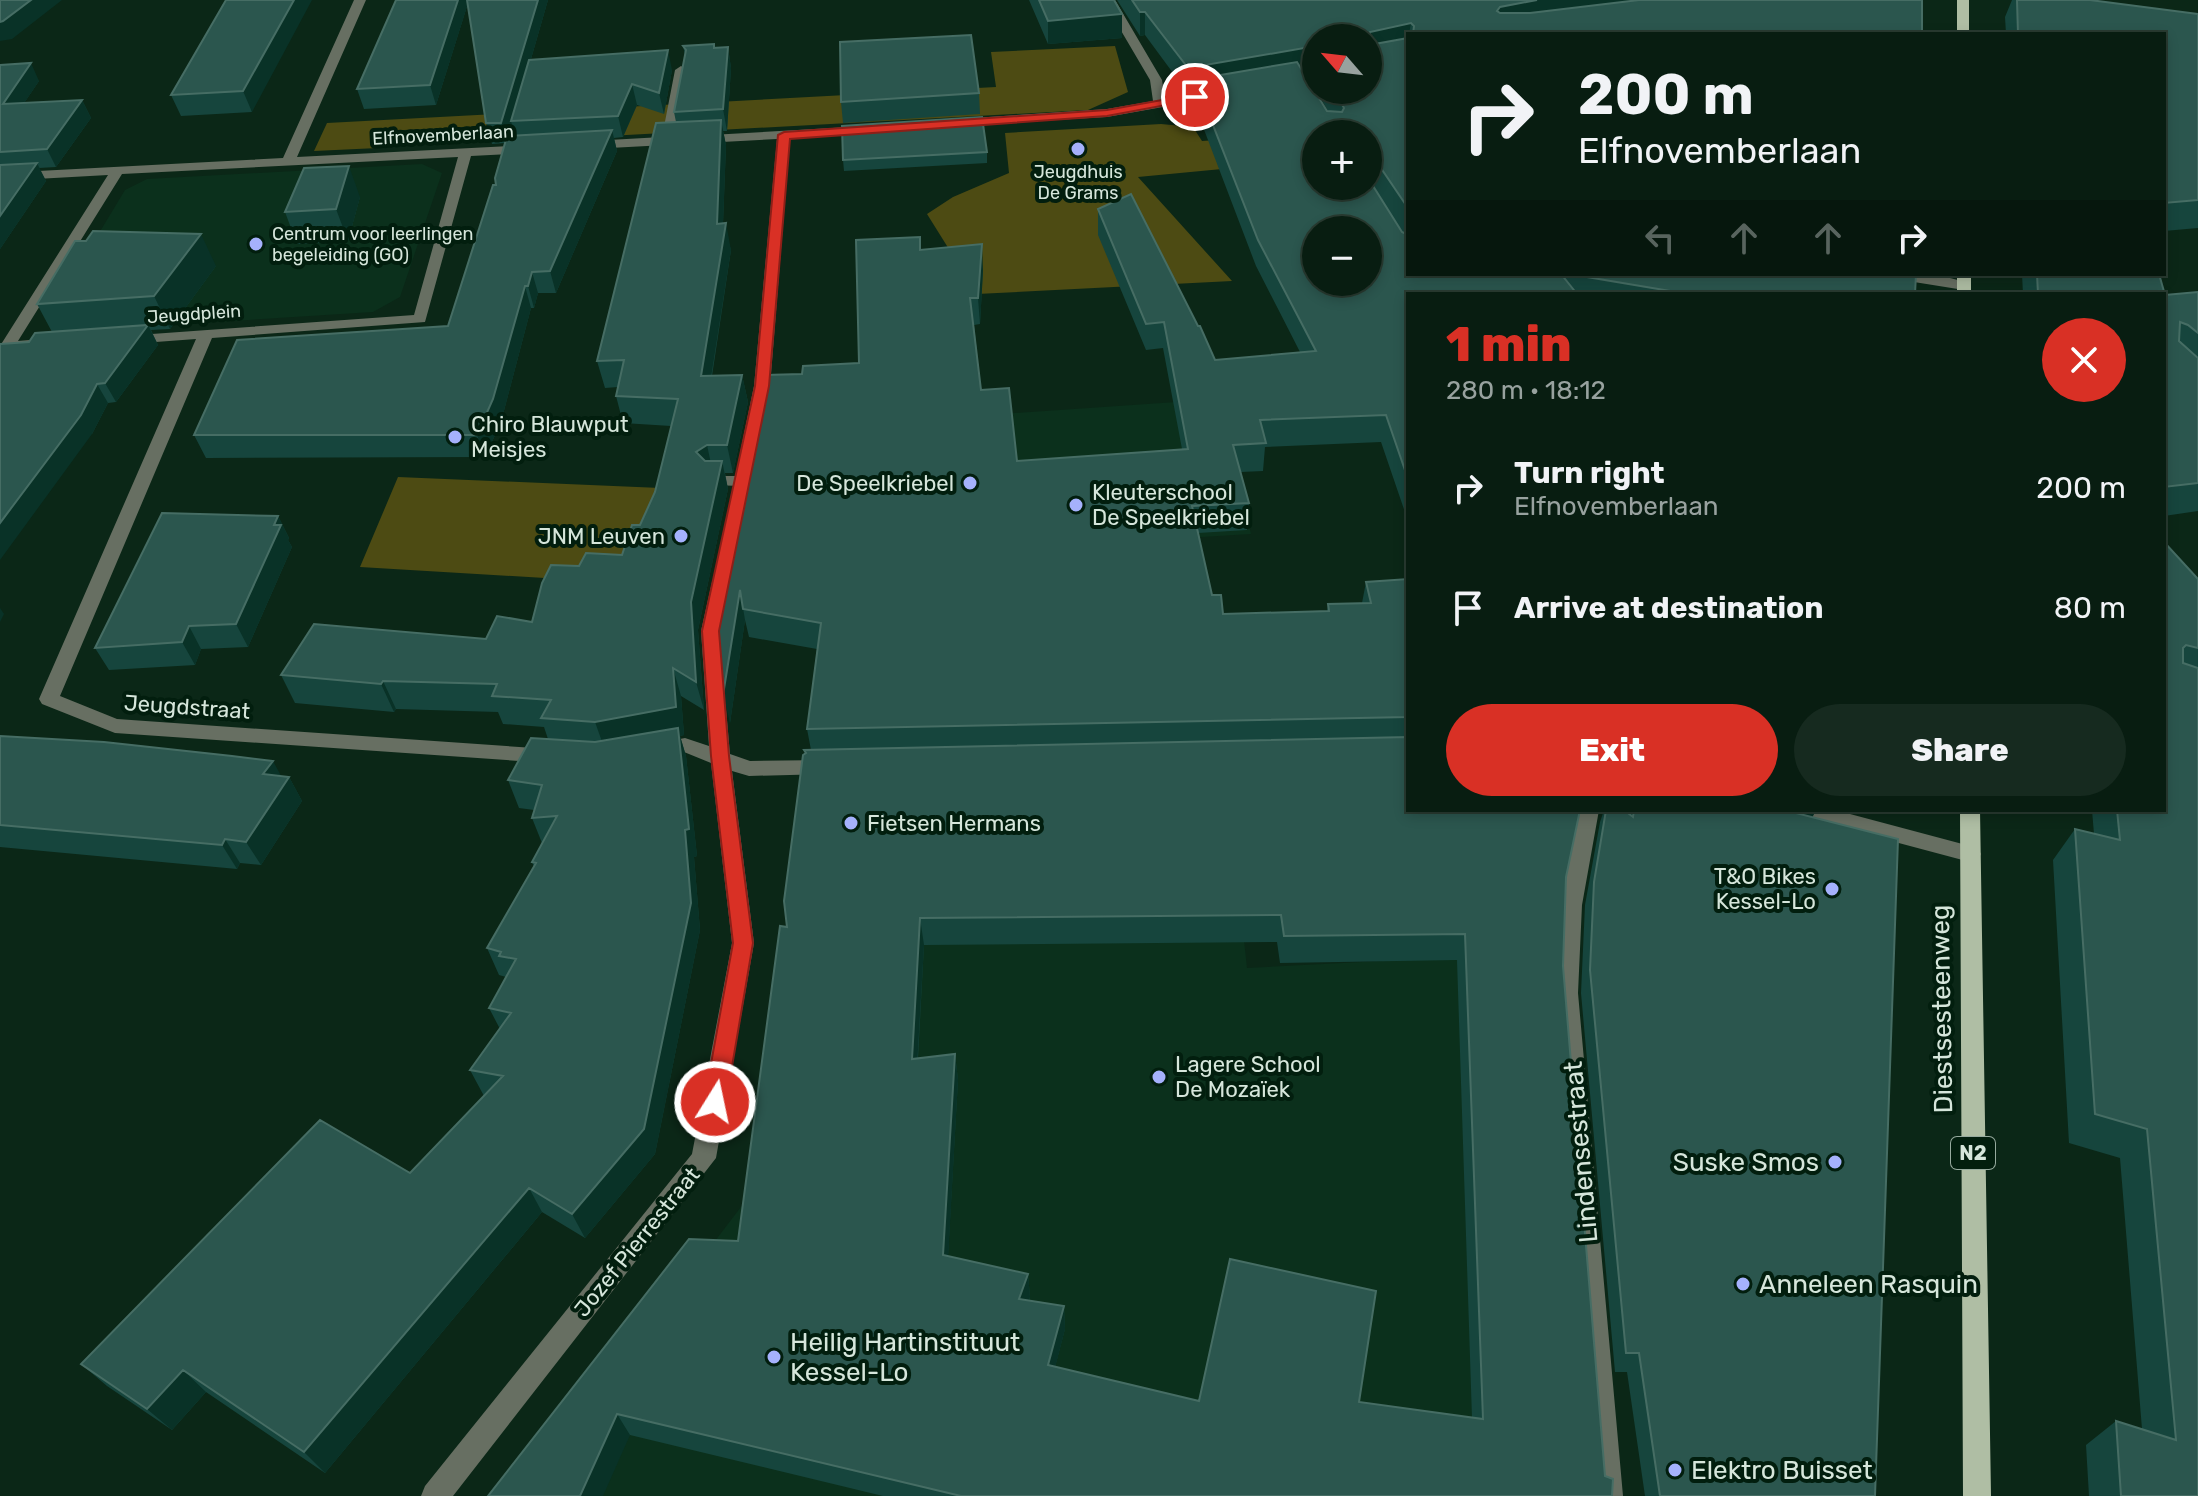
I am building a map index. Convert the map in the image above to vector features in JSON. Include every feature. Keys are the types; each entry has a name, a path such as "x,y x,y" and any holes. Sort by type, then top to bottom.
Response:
{"main road":[{"path":"1963,0 1963,32"},
{"name":"Diestsesteenweg","path":"1970,812 1977,1496"}],"street":[{"path":"289,160 360,0"},
{"path":"1109,0 1156,80 1160,104"},
{"path":"668,141 681,70"},
{"path":"1270,85 1300,80 1302,84"},
{"path":"936,125 1107,113 1240,90"},
{"path":"575,146 875,129"},
{"path":"713,481 741,488 762,386 784,135"},
{"name":"Elfnovemberlaan","path":"0,177 544,148"},
{"name":"Jeugdplein","path":"114,340 420,319 466,152"},
{"path":"52,344 7,347 118,170"},
{"path":"1903,276 1964,285"},
{"name":"Jeugdstraat","path":"206,334 49,699 115,726 573,758"},
{"name":"Jozef Pierrestraat","path":"435,1496 704,1158 743,943 720,756 710,631 723,571"},
{"path":"632,755 685,745 749,769 844,767"},
{"name":"Lindensestraat","path":"1589,812 1571,905 1567,993 1609,1496"},
{"path":"1812,812 1970,854"}],"shaded area":[{"path":"1115,46 1128,92 1088,110 517,141 521,124 385,131 378,148 314,151 327,123 996,87 991,52"},
{"path":"1161,124 1193,127 1202,141 1246,138 1302,156 1302,161 1138,177 1232,281 977,294 927,214 953,197 1009,173 1005,133"},
{"name":"Centrum voor leerlingen begeleiding (GO)","path":"422,164 442,173 400,297 373,312 56,332 46,321 125,190 147,179"},
{"name":"Kleuterschool De Speelkriebel","path":"1220,399 1251,534 907,555 912,420"},
{"path":"398,477 684,489 677,519 594,581 360,567"},
{"name":"Lagere School De Mozaïek","path":"1228,792 1247,968 1440,958 1536,926 1507,1496 520,1496 757,1186 790,931"}],"building":[{"path":"0,0 31,0 0,22"},
{"path":"226,0 294,0 243,91 171,95"},
{"path":"396,0 458,0 430,85 357,89"},
{"path":"467,0 538,0 501,123 486,123"},
{"path":"1039,0 1114,0 1122,14 1048,21"},
{"path":"1132,0 1537,0 1500,7 1497,11 1530,13 1639,0 1922,0 1922,32 1413,32 1411,23 1382,29 1382,24 1302,24 1302,48 1188,68 1145,12 1140,12"},
{"path":"2017,0 2090,0 2198,14 2198,200 2166,203 2166,32 2018,32"},
{"path":"971,35 979,93 841,102 840,42"},
{"path":"1406,38 1406,205 1382,170 1382,120 1302,120 1302,200 1382,200 1406,234 1406,276 1563,276 1575,292 1406,292 1406,473 1386,415 1260,420 1266,443 1233,445 1249,503 1192,506 1212,595 1221,595 1223,614 1329,611 1328,604 1371,603 1366,582 1406,579 1406,717 807,729 821,623 743,609 740,590 723,695 715,603 765,375 802,374 803,366 859,363 856,240 920,237 920,250 982,244 978,298 970,298 981,390 1009,388 1017,461 1188,449 1164,322 1146,324 1098,209 1131,194 1215,360 1316,351 1258,240 1204,102 1214,101 1197,79 1297,62 1302,70 1302,104 1323,104 1327,111 1342,112 1342,104 1382,104 1382,43"},
{"path":"714,44 714,48 728,47 723,109 674,112 686,50 683,46"},
{"path":"668,50 659,93 632,84 618,116 511,121 529,60"},
{"path":"31,63 3,104 82,100 47,149 0,152 0,65"},
{"path":"982,117 987,152 843,160 842,126"},
{"path":"721,120 717,224 726,223 701,376 742,375 727,445 707,445 696,452 705,461 722,461 691,602 696,682 673,668 676,707 595,722 541,718 551,700 492,696 497,684 383,681 381,684 281,675 314,624 486,639 497,616 532,622 542,583 551,565 579,566 586,553 622,555 632,525 640,525 655,492 678,399 616,396 624,360 597,361 656,123"},
{"path":"612,130 550,271 532,272 528,286 525,286 493,399 477,435 194,435 237,340 448,326 493,185 496,185 495,178 507,136"},
{"path":"37,163 0,216 0,165"},
{"path":"349,166 336,209 285,212 304,168"},
{"path":"93,231 201,234 154,296 37,304 75,241 86,241"},
{"path":"1581,276 1916,276 1915,292 1676,292"},
{"path":"2037,276 2160,276 2164,292 2038,292"},
{"path":"2198,292 2198,333 2180,322 2179,341 2198,358 2198,483 2166,487 2166,295"},
{"path":"148,325 105,383 97,384 81,415 0,523 0,344 29,342 35,333"},
{"path":"162,513 278,516 274,525 281,525 236,624 189,626 182,642 95,648"},
{"path":"2166,544 2198,579 2198,648 2186,645 2183,648 2183,663 2198,668 2198,1496 2121,1496 2116,1421 2176,1440 2147,1129 2095,1114 2075,829 2120,840 2117,812 2166,812"},
{"path":"678,728 689,829 685,830 691,903 644,1129 572,1214 529,1188 304,1452 183,1370 147,1409 81,1364 320,1120 410,1173 503,1076 470,1070 511,1013 489,1008 516,959 499,956 501,952 487,948 536,863 532,862 557,816 532,818 542,785 508,780 531,738 595,742"},
{"path":"0,736 104,742 273,761 263,774 289,777 246,842 225,839 222,845 0,825"},
{"path":"1406,737 1406,812 1580,812 1566,877 1563,966 1605,1476 1613,1479 1612,1496 961,1496 617,1414 580,1496 488,1496 689,1239 738,1241 780,926 787,927 784,901 803,755 806,753 804,750","holes":["1281,915 1284,936 1465,934 1483,1419 1359,1402 1376,1291 1230,1259 1199,1401 1048,1365 1064,1306 1019,1299 1028,1274 943,1255 955,1054 912,1059 920,918"]},
{"path":"1606,812 1627,812 1633,817 1634,812 1792,812 1898,839 1875,1496 1660,1496 1639,1353 1626,1353 1590,970 1594,882"}],"place":[{"name":"Jeugdhuis De Grams","path":"1078,149"},
{"name":"Centrum voor leerlingen begeleiding (GO)","path":"256,244"},
{"name":"Chiro Blauwput Meisjes","path":"455,437"},
{"name":"De Speelkriebel","path":"970,483"},
{"name":"Kleuterschool De Speelkriebel","path":"1076,505"},
{"name":"JNM Leuven","path":"681,536"},
{"name":"Fietsen Hermans","path":"851,823"},
{"name":"T&O Bikes Kessel-Lo","path":"1832,889"},
{"name":"Lagere School De Mozaïek","path":"1159,1077"},
{"name":"Suske Smos","path":"1835,1162"},
{"name":"Anneleen Rasquin","path":"1743,1284"},
{"name":"Heilig Hartinstituut Kessel-Lo","path":"774,1357"},
{"name":"Elektro Buisset","path":"1675,1470"}],"route":[{"path":"715,1102 743,943 720,756 710,631 762,386 784,135 1107,113 1195,97"}]}
